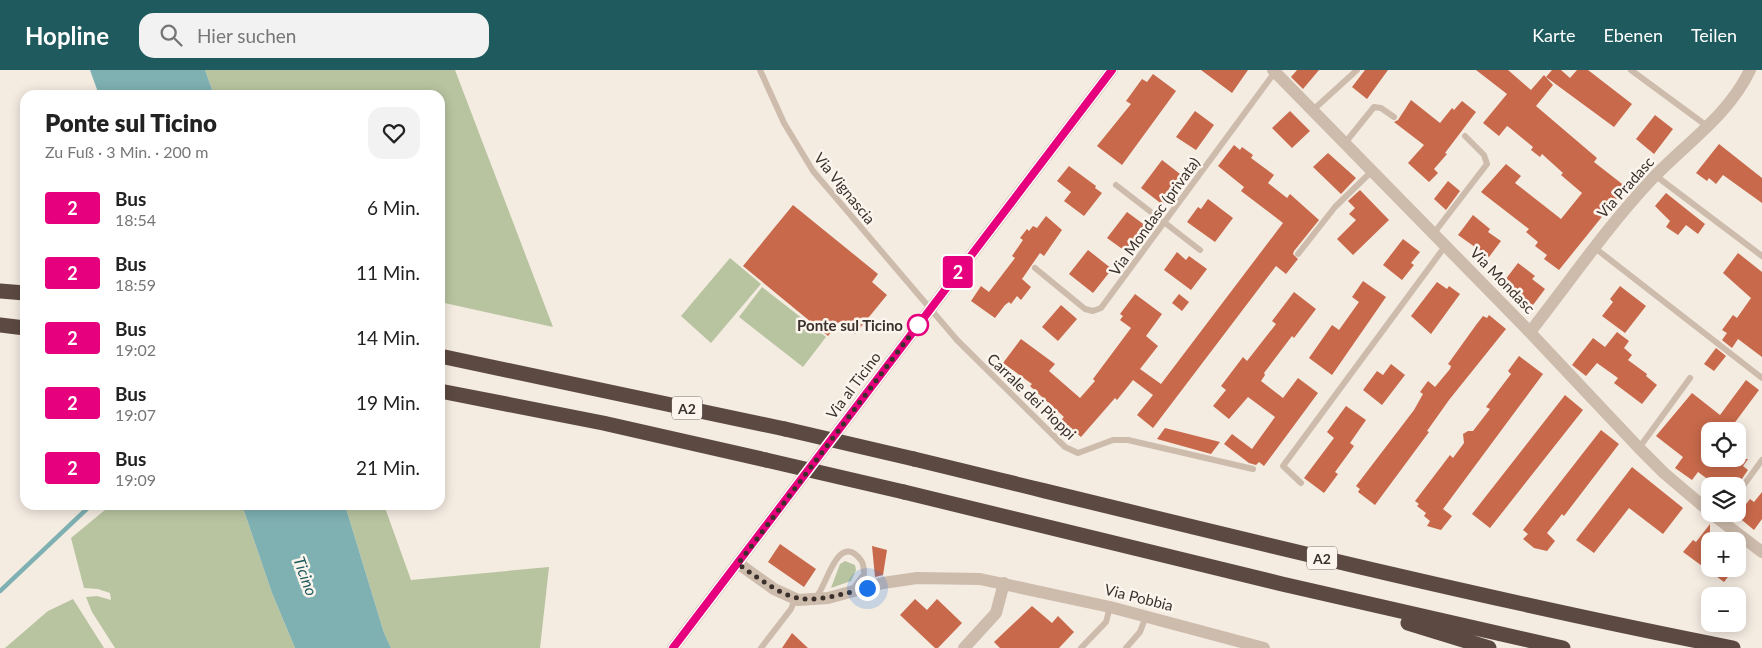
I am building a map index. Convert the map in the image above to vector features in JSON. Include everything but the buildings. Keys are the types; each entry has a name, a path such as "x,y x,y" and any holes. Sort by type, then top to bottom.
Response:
{"highway":[{"path":"0,291 20,293"},
{"path":"0,325 20,327"},
{"name":"A2","path":"445,357 590,386 785,429 1400,576 1579,617 1733,648"},
{"name":"A2","path":"445,392 603,423 766,460 1282,584 1563,648"},
{"name":"A2","path":"1282,584 1489,648"}],"street":[{"name":"Via al Ticino","path":"673,648 1112,70"},
{"name":"Via Pradasc","path":"1530,332 1595,248 1656,176 1734,97 1750,70"},
{"name":"Via Mondasc","path":"1279,74 1530,332 1639,448 1664,473 1701,502"},
{"name":"Via Mondasc","path":"1726,522 1762,552"},
{"path":"738,564 774,589 801,600"},
{"name":"Via Pobbia","path":"801,600 828,598 898,580 935,577 1004,583 1110,606 1264,648"},
{"path":"964,648 996,613 1004,583"}],"lane":[{"name":"Via Vignascia","path":"760,70 774,103 813,171 929,310"},
{"path":"1313,110 1357,70"},
{"path":"1631,70 1707,126"},
{"name":"Via Mondasc (privata)","path":"1035,268 1085,309 1097,310 1105,305 1164,222 1279,74"},
{"path":"1345,143 1374,107 1381,108 1394,117"},
{"path":"1434,233 1487,164 1484,155 1465,136"},
{"path":"1298,254 1335,207 1372,170"},
{"path":"1656,176 1762,256"},
{"path":"1116,185 1200,250"},
{"path":"1301,483 1283,466 1446,245"},
{"path":"1595,248 1762,378"},
{"name":"Carrale dei Pioppi","path":"929,310 956,340 1070,451 1078,452 1113,440 1128,440 1253,469"},
{"path":"1639,448 1690,378"},
{"path":"1746,482 1762,460"},
{"path":"761,648 791,609 801,600 821,592 835,559 845,553 856,555 864,569 862,579 850,592"},
{"path":"1081,648 1106,622 1110,606"},
{"path":"1126,648 1140,632 1146,616"}],"green space":[{"path":"205,70 455,70 553,327 445,303 445,90 212,90"},
{"path":"730,258 761,284 711,343 681,316"},
{"path":"762,287 826,337 803,367 739,317"},
{"path":"105,510 244,510 272,593 295,648 115,648 92,612 86,597 97,596 111,600 110,593 98,589 84,588 71,538"},
{"path":"347,510 386,510 411,580 549,567 540,648 391,648 384,633"},
{"path":"845,561 855,565 856,570 851,581 831,588 840,564"},
{"path":"73,599 104,648 5,648 48,611"}],"water":[{"path":"90,70 205,70 212,90 97,90"},
{"name":"Ticino","path":"244,510 347,510 384,633 391,648 295,648 272,593"}],"waterway":[{"path":"0,591 86,510"}],"bus line":[{"name":"2","path":"673,648 1112,70"}],"place":[{"name":"Ponte sul Ticino","path":"918,325"}],"route":[{"path":"867,588 817,600 798,600 774,589 738,564 918,325"}]}
